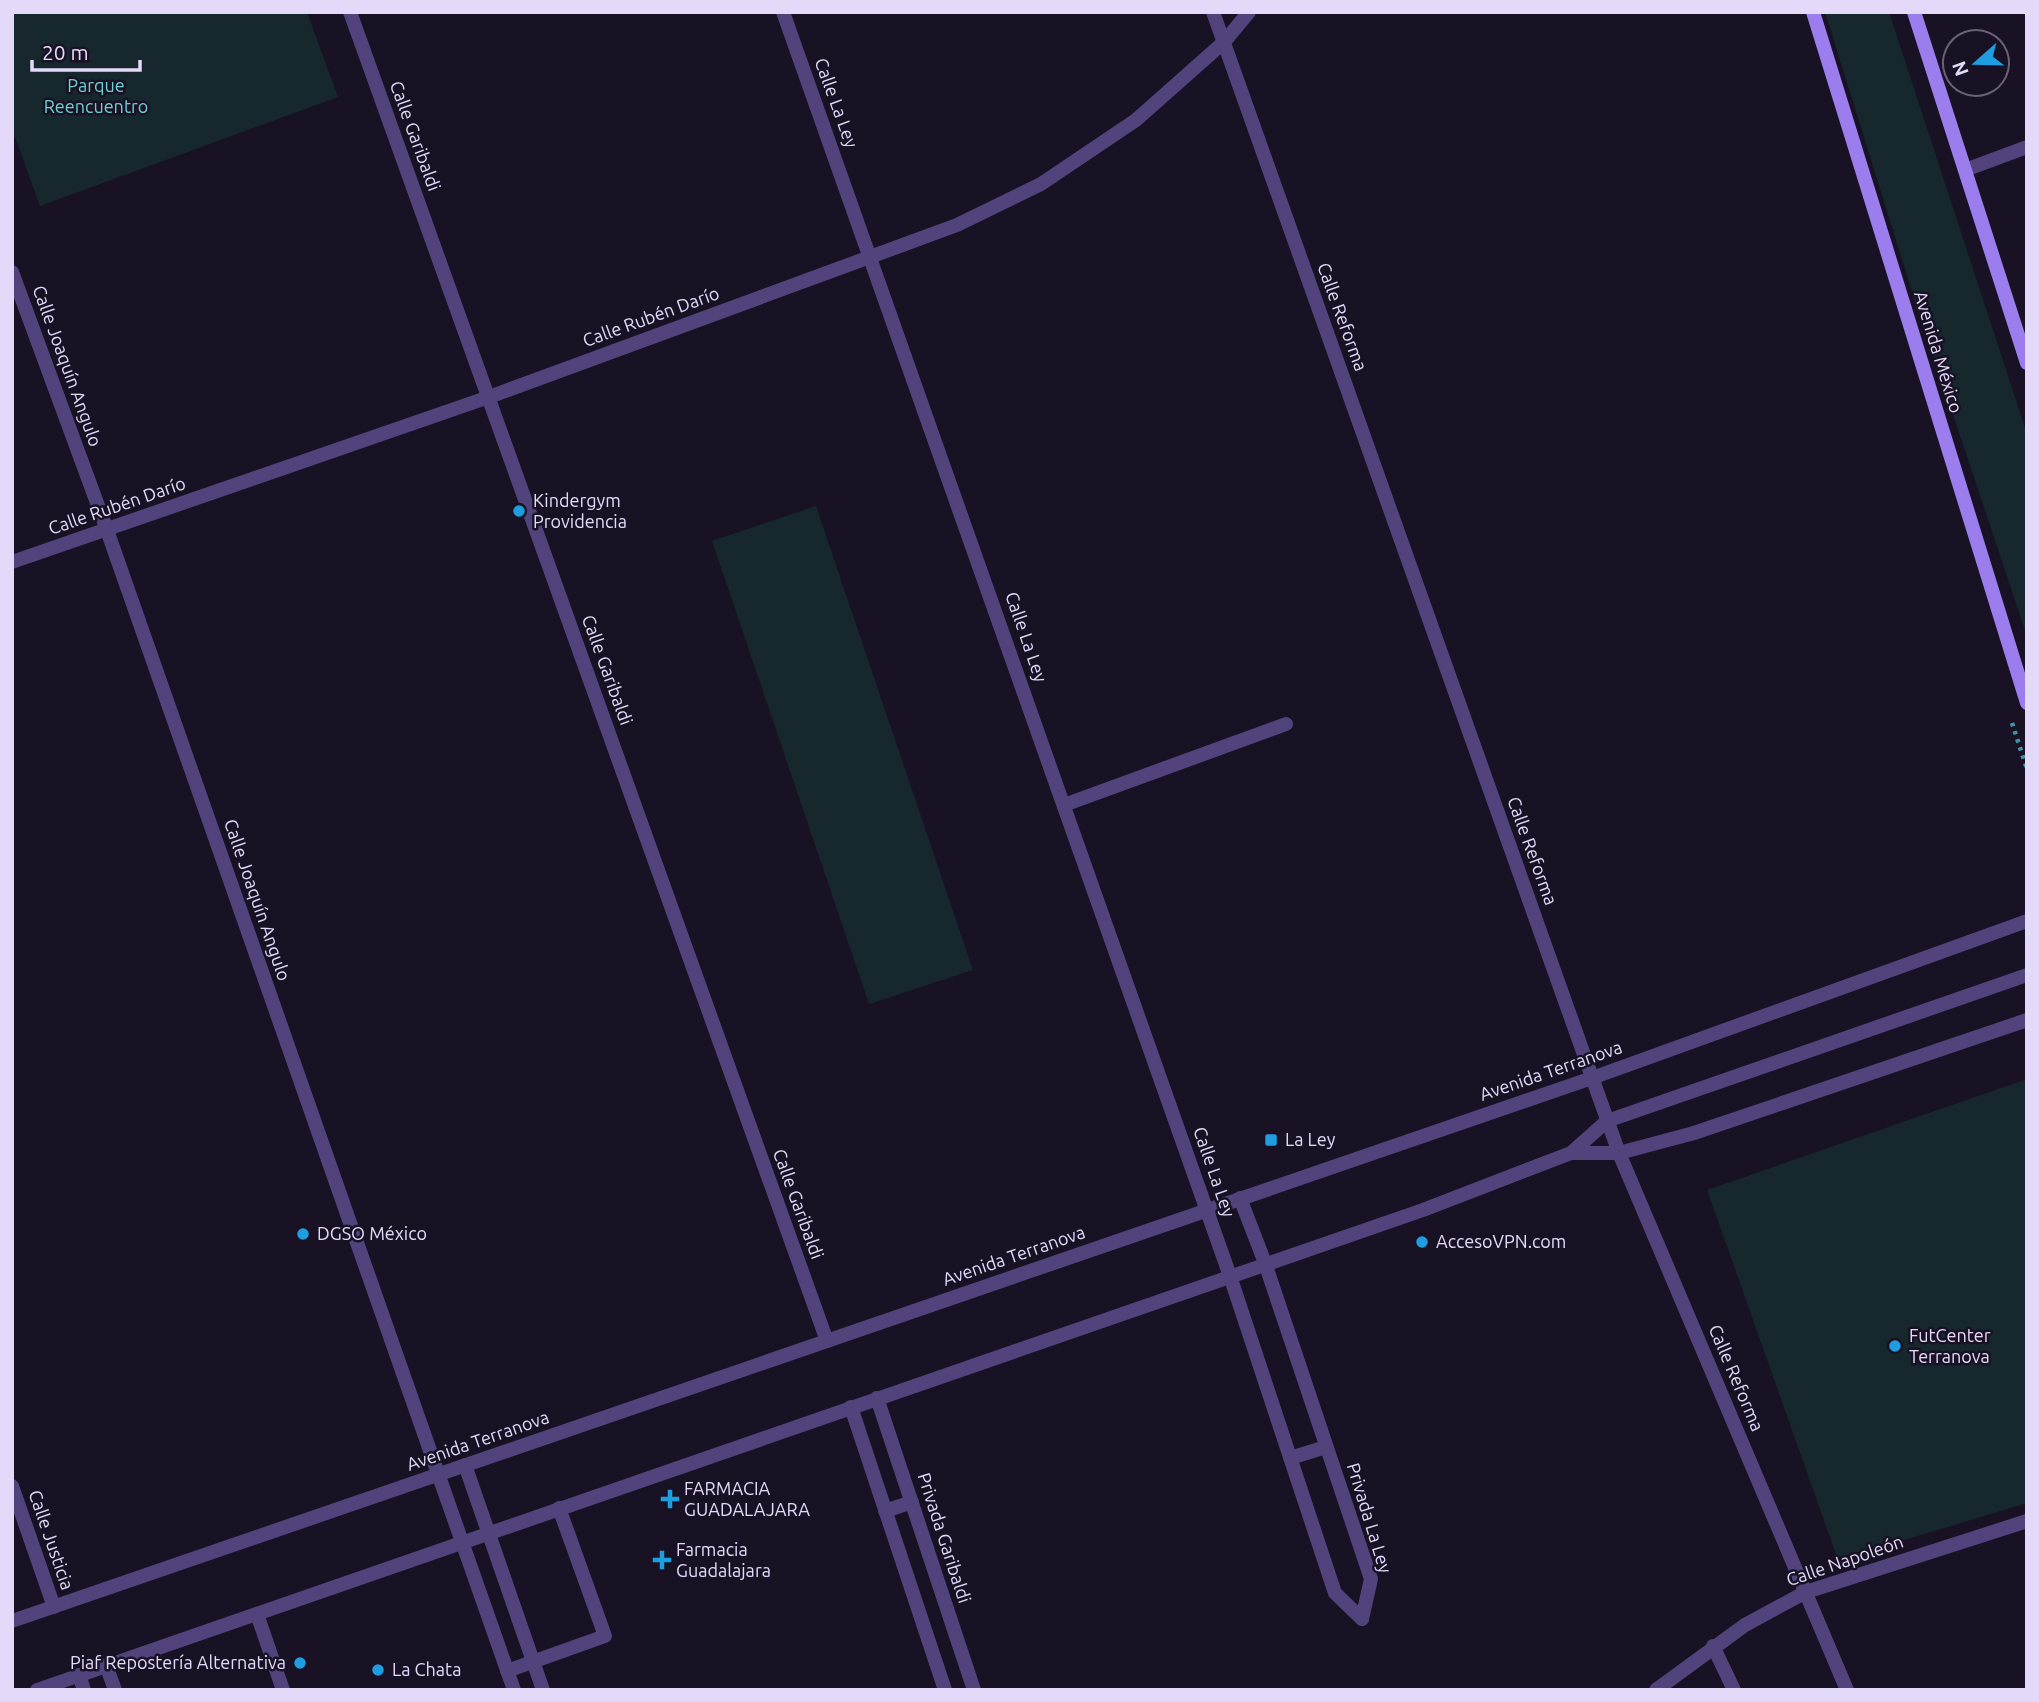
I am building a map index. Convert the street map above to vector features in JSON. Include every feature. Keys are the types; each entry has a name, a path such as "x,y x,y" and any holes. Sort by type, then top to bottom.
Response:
{"main road":[{"name":"Avenida México","path":"1813,12 2027,703"},
{"path":"1914,12 2027,363"}],"street":[{"name":"Calle Garibaldi","path":"351,12 827,1341"},
{"name":"Calle La Ley","path":"783,12 872,257 1230,1276"},
{"name":"Calle Reforma","path":"1213,12 1619,1153 1847,1690"},
{"name":"Calle Rubén Darío","path":"12,562 489,397 957,225 1041,184 1136,120 1224,41 1249,12"},
{"path":"1965,170 2027,147"},
{"name":"Calle Joaquín Angulo","path":"12,272 107,530 514,1690"},
{"path":"1064,805 1286,724"},
{"name":"Avenida Terranova","path":"12,1621 1592,1078 2027,920"},
{"path":"37,1690 1423,1210 1571,1153 1608,1121 2027,975"},
{"path":"1571,1153 1619,1153 1694,1133 2027,1020"},
{"name":"Privada La Ley","path":"1230,1276 1335,1592 1362,1619 1371,1579 1265,1264 1240,1198"},
{"name":"Privada Garibaldi","path":"877,1398 974,1690"},
{"path":"851,1407 945,1690"},
{"path":"1290,1458 1326,1447"},
{"path":"465,1465 543,1690"},
{"name":"Calle Justicia","path":"12,1486 54,1607"},
{"path":"885,1511 912,1503"},
{"path":"508,1671 605,1636 559,1508"},
{"name":"Calle Napoleón","path":"1656,1690 1713,1647 1771,1609 1806,1592 2027,1521"},
{"path":"257,1614 284,1690"},
{"path":"1713,1647 1734,1690"},
{"path":"106,1665 115,1690"},
{"path":"79,1675 84,1690"}],"green space":[{"name":"Parque Reencuentro","path":"12,12 307,12 338,97 40,206 12,129"},
{"path":"1825,12 1889,12 2027,434 2027,636 1914,298"},
{"path":"816,506 973,970 869,1004 712,541"},
{"name":"FutCenter Terranova","path":"2027,1079 2027,1503 1838,1560 1707,1190"}],"place":[{"name":"Kindergym Providencia","path":"519,511"},
{"name":"La Ley","path":"1271,1140"},
{"name":"DGSO México","path":"303,1234"},
{"name":"AccesoVPN.com","path":"1422,1242"},
{"name":"FutCenter Terranova","path":"1895,1346"},
{"name":"FARMACIA GUADALAJARA","path":"670,1499"},
{"name":"Farmacia Guadalajara","path":"662,1560"},
{"name":"Piaf Repostería Alternativa","path":"300,1663"},
{"name":"La Chata","path":"378,1670"}]}
